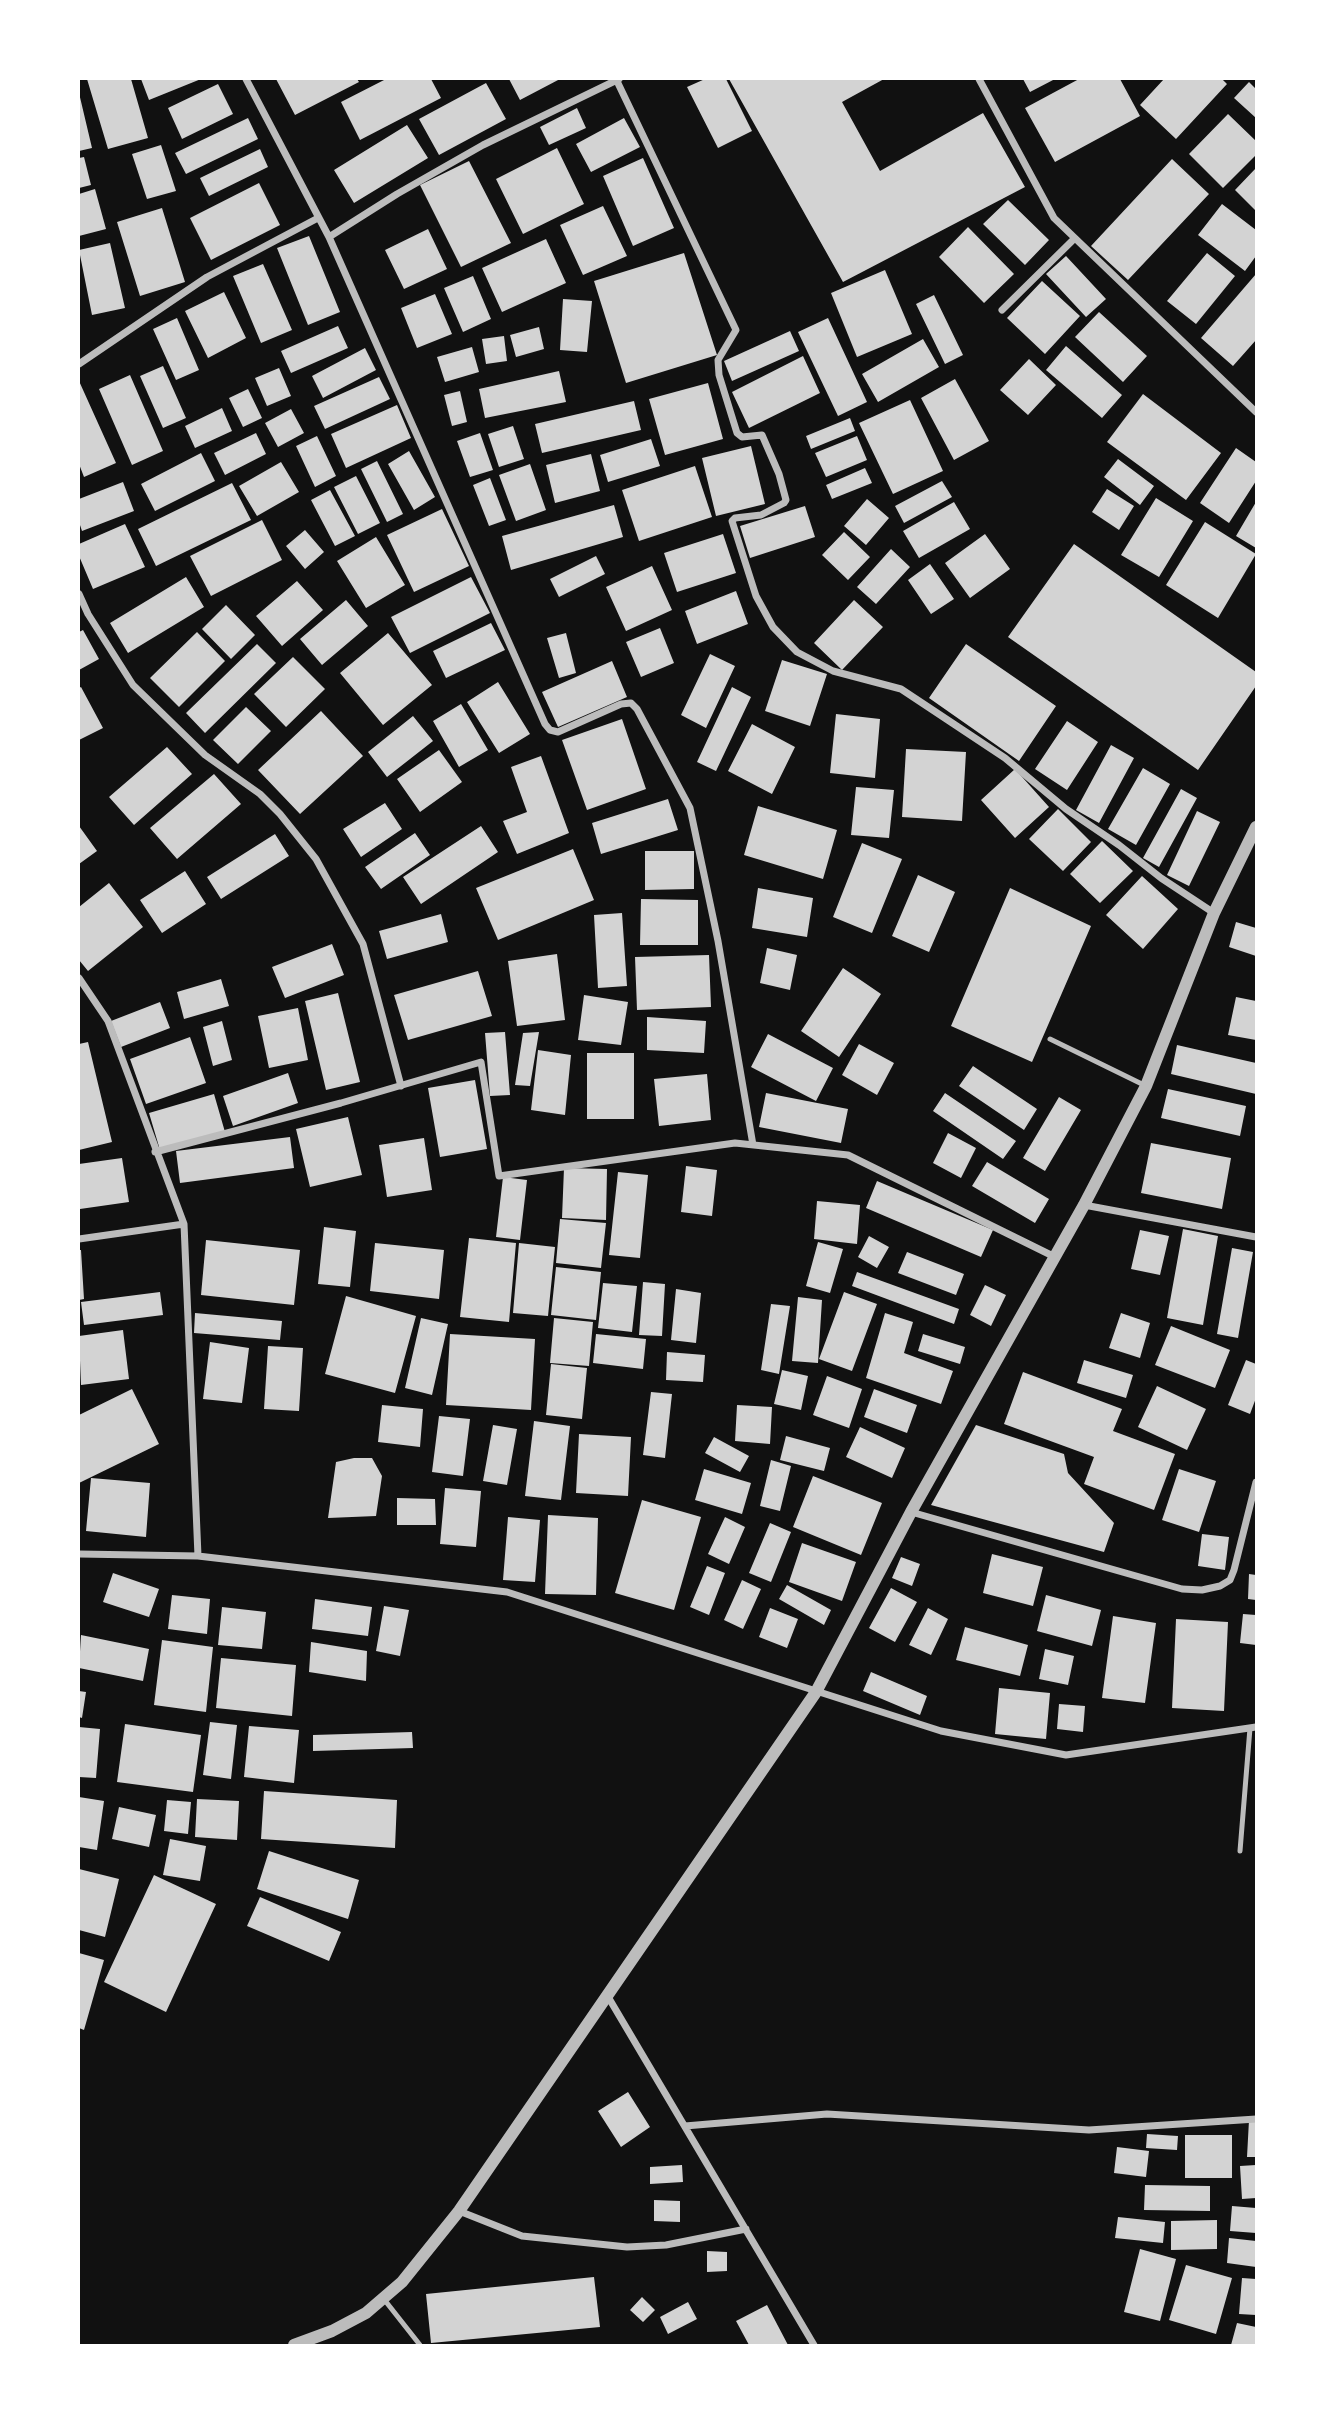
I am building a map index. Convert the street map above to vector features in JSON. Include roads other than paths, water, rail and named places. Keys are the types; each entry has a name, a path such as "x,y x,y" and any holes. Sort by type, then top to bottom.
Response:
{"street":[{"path":"246,79 330,237 545,724 550,730 558,732 621,704 631,703 637,709 690,808 718,941 753,1145"},
{"path":"330,237 397,194 483,145 617,79 736,330 719,360 719,375 737,433 741,437 762,435 779,474 786,500 784,503 761,515 735,518 732,521 756,596 773,628 797,652 833,671 901,689 1005,758 1066,809 1214,913"},
{"path":"979,79 1054,218 1256,412"},
{"path":"79,364 207,277 318,218"},
{"path":"1002,310 1074,239"},
{"path":"79,594 88,614 133,685 205,755 260,794 316,859 363,944 401,1086"},
{"path":"294,2345 332,2331 366,2313 402,2282 459,2211 816,1692 911,1512 1084,1205 1146,1086 1214,913 1256,827"},
{"path":"79,978 108,1021 184,1224 198,1556"},
{"path":"156,1152 481,1062 499,1176 735,1143 848,1155 1055,1257"},
{"path":"1084,1205 1256,1237"},
{"path":"79,1239 184,1224"},
{"path":"911,1512 1182,1589 1202,1590 1220,1586 1230,1580 1256,1482"},
{"path":"79,1553 198,1556 507,1592 941,1731 1066,1755 1253,1727"},
{"path":"607,1994 814,2345"},
{"path":"684,2126 827,2114 1089,2130 1256,2119"},
{"path":"459,2211 522,2236 627,2247 666,2245 746,2230"}],"lane":[{"path":"1050,1039 1146,1086"},
{"path":"1240,1851 1253,1727"},
{"path":"383,2298 420,2345"}]}
